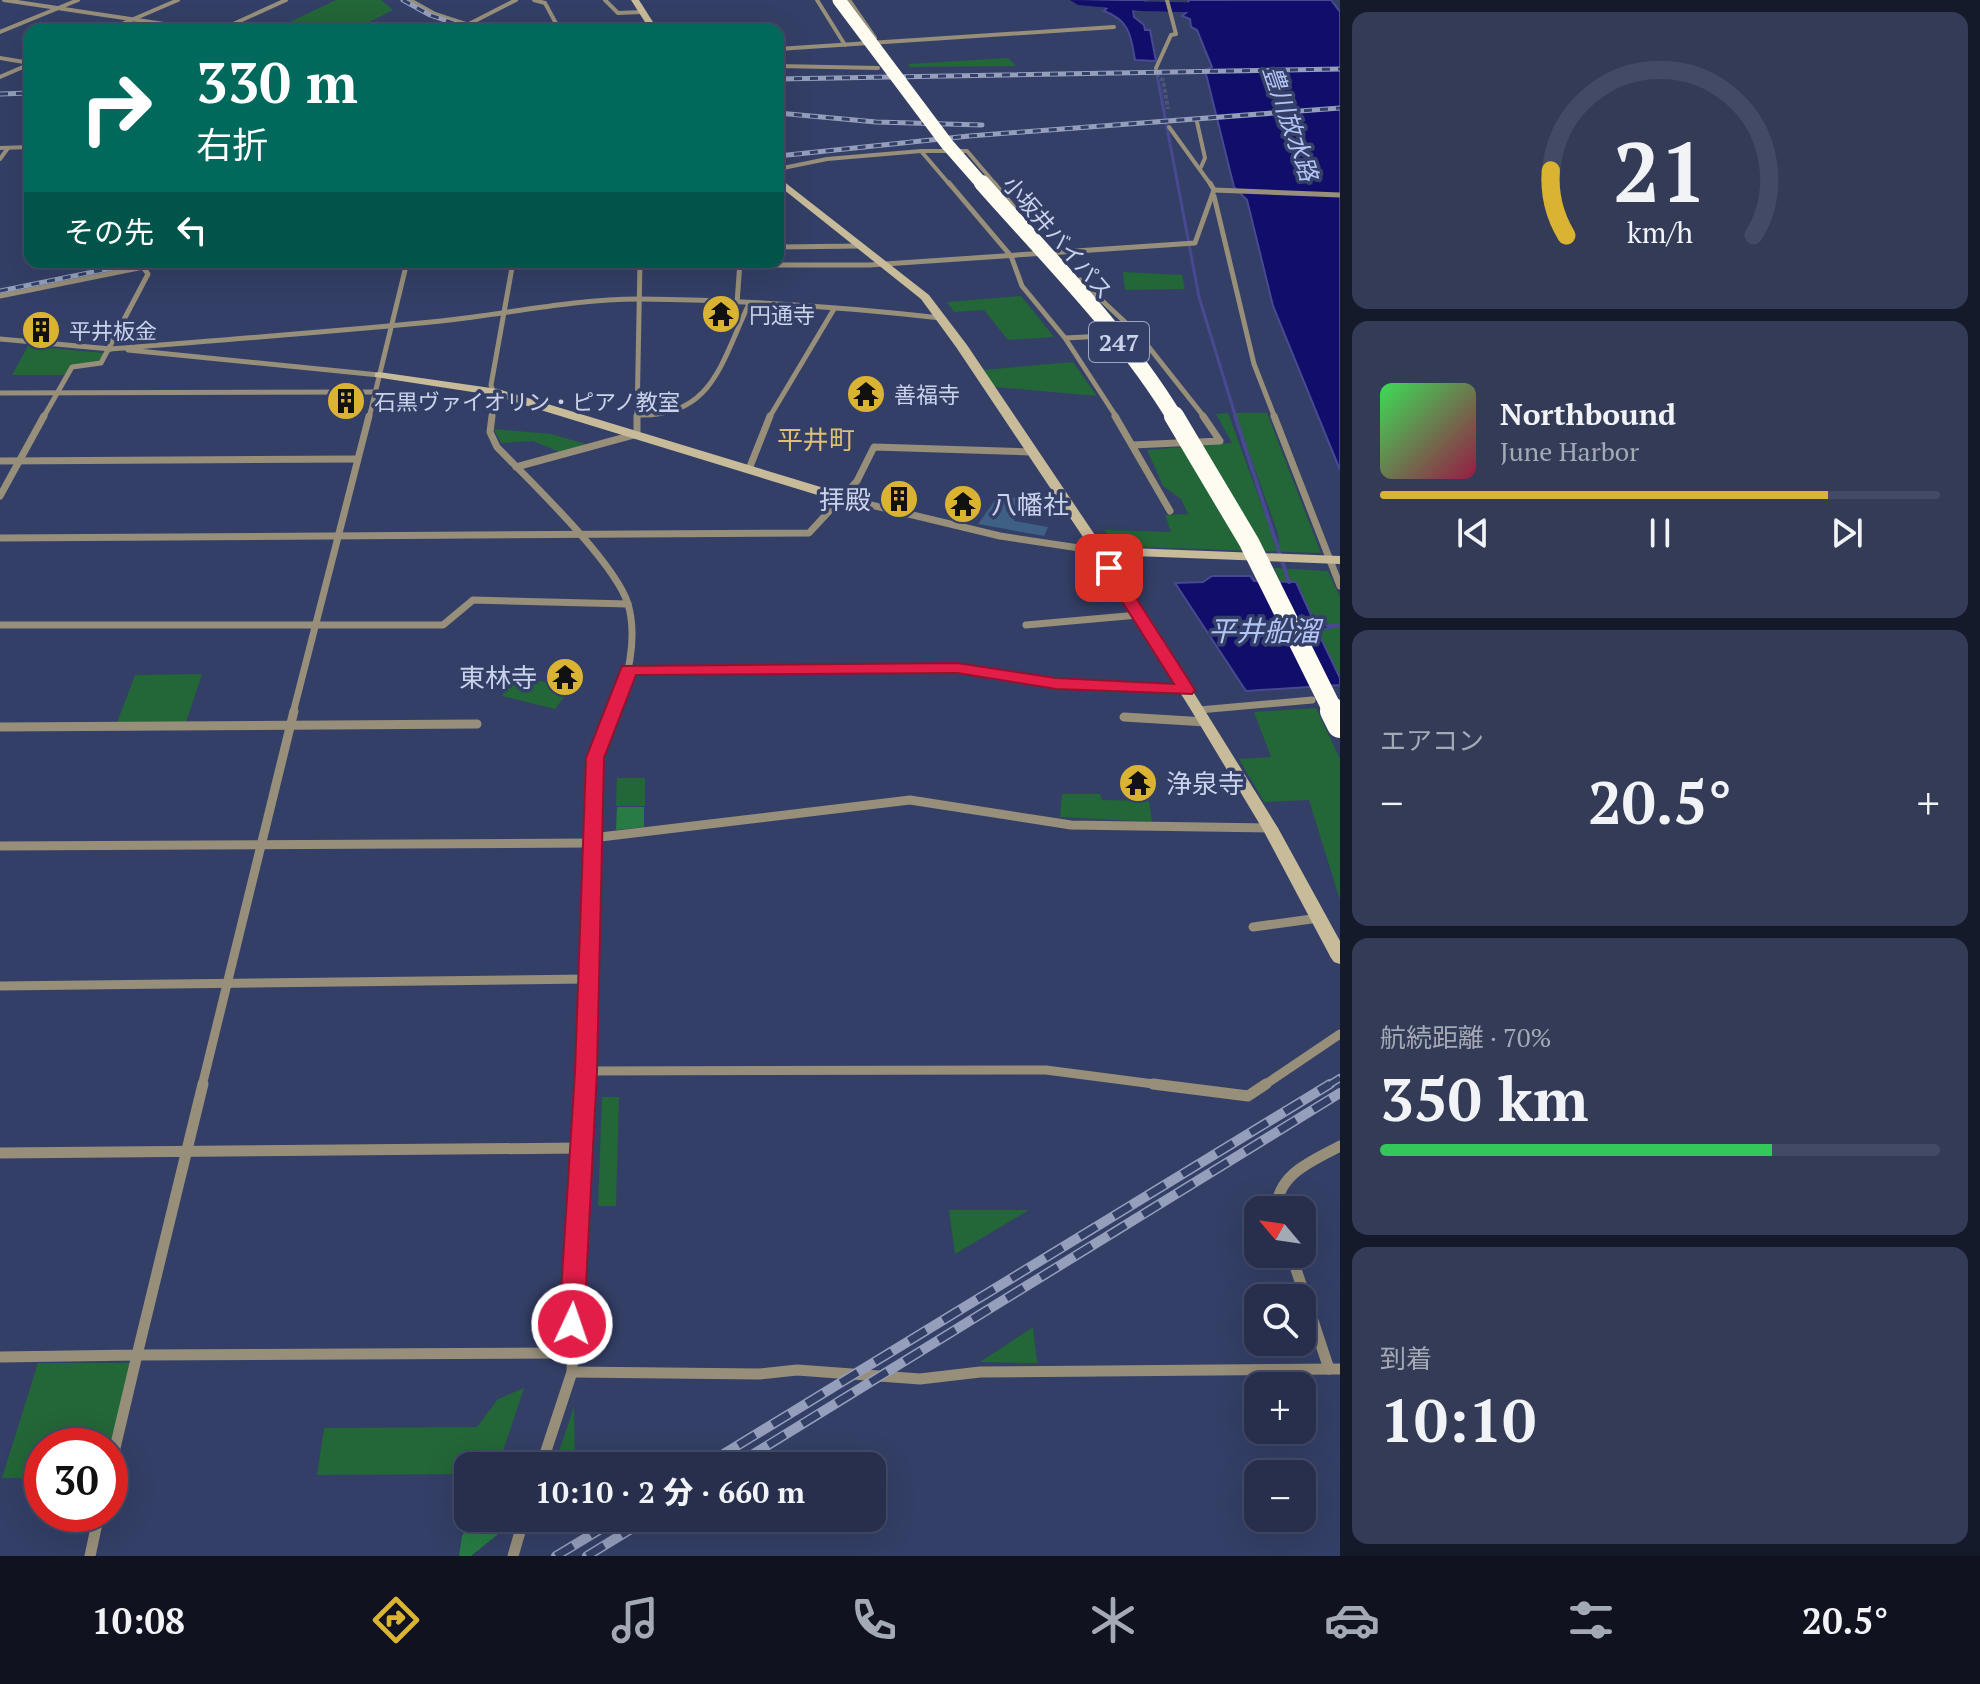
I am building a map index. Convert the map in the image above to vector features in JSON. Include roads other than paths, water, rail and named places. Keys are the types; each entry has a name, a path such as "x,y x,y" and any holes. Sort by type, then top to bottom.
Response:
{"highway":[{"name":"小坂井バイパス","path":"839,0 947,144 1099,317 1161,395 1249,542 1340,725"}],"main road":[{"path":"635,0 650,24"},
{"path":"784,185 925,297 941,318 1099,551 1203,716 1270,828 1340,958"},
{"path":"379,375 494,392 842,498"},
{"path":"1099,551 1336,560"}],"street":[{"path":"4,0 165,24"},
{"path":"0,32 78,0"},
{"path":"122,24 178,0"},
{"path":"233,24 286,0"},
{"path":"410,0 435,14 464,24"},
{"path":"469,24 516,0"},
{"path":"534,0 545,3 556,24"},
{"path":"605,0 628,24"},
{"path":"817,0 845,45"},
{"path":"849,0 878,42"},
{"path":"1156,68 1160,65 1171,35 1176,34 1167,0"},
{"path":"618,13 642,12"},
{"path":"784,49 1114,27"},
{"path":"0,58 24,62"},
{"path":"0,77 24,66"},
{"path":"784,66 878,68"},
{"path":"1197,122 1205,158 1201,167"},
{"path":"1169,127 1201,167 1216,192 1254,364 1336,560 1340,586"},
{"path":"0,148 24,147"},
{"path":"0,159 8,148"},
{"path":"784,168 827,159 921,151 967,151 1053,253 1091,292 1121,316 1159,357 1220,441 1133,445"},
{"path":"921,151 1011,256 1022,286 1065,338 1133,445 1170,511"},
{"path":"784,264 884,263 1195,243 1216,192"},
{"path":"1216,192 1340,195"},
{"path":"784,247 861,246"},
{"path":"0,296 138,268"},
{"path":"0,496 72,367 99,365 148,274 144,268"},
{"path":"120,1428 315,623 340,536 406,268"},
{"path":"512,268 491,385 494,392 490,432 497,447 595,555 628,604 625,688 598,746 592,841 586,1071 570,1353 572,1372 546,1452"},
{"path":"516,467 637,434 640,268"},
{"path":"737,303 740,268"},
{"path":"109,349 391,326 504,314 570,303 638,299 941,318"},
{"path":"637,415 660,416 692,405 712,378 749,304"},
{"path":"749,469 766,423 834,309"},
{"path":"1065,338 1105,336"},
{"path":"0,339 379,375"},
{"path":"0,393 375,392"},
{"path":"0,538 809,533 857,481 874,447 1031,452"},
{"path":"0,461 357,459"},
{"path":"842,498 1000,536 1099,551"},
{"path":"0,625 443,625 473,600 628,604"},
{"path":"1026,625 1138,615"},
{"path":"628,670 957,668 1056,683 1186,690"},
{"path":"1124,717 1203,716 1312,700"},
{"path":"0,727 477,724"},
{"path":"0,846 592,841 910,800 1071,825 1270,828"},
{"path":"1253,927 1320,918"},
{"path":"0,986 588,979"},
{"path":"586,1071 1046,1070 1248,1096 1340,1034"},
{"path":"1277,1196 1286,1179 1340,1146"},
{"path":"0,1153 582,1148"},
{"path":"572,1372 760,1374 797,1370 920,1379 980,1372 1334,1369 1296,1268"},
{"path":"0,1357 570,1353"},
{"path":"90,1556 95,1532"},
{"path":"513,1556 520,1532"}],"water":[{"path":"1143,0 1156,6 1133,10 1134,17 1144,25 1145,30 1150,30 1156,61 1135,60 1124,24 1104,11 1107,8 1086,2"},
{"name":"豊川放水路","path":"1189,0 1331,0 1340,12 1340,470 1273,306 1247,200 1234,187 1205,70 1212,67 1197,30 1191,27 1190,19 1182,16 1188,11 1180,6"},
{"name":"平井船溜","path":"1212,576 1250,576 1254,581 1296,582 1311,615 1317,615 1320,622 1330,628 1317,630 1340,678 1340,685 1246,691 1175,583 1203,582"}],"waterway":[{"path":"1078,0 1141,6 1223,8"},
{"path":"1158,80 1199,297 1236,418"},
{"path":"1235,416 1289,582"},
{"path":"1329,626 1340,626"}],"tunnel":[{"path":"1156,68 1158,77 1163,80 1168,109"}],"railway":[{"path":"403,0 430,15 456,24"},
{"path":"784,79 1340,69"},
{"path":"0,94 24,93"},
{"path":"784,155 969,136 1340,108"},
{"path":"784,114 876,122 982,125"},
{"path":"0,291 113,268"},
{"path":"1327,1086 1340,1078"},
{"path":"727,1452 1330,1084"},
{"path":"757,1452 1340,1093"},
{"path":"556,1556 596,1532"},
{"path":"587,1556 626,1532"}],"place":[{"name":"円通寺","path":"721,314"},
{"name":"平井板金","path":"41,330"},
{"name":"善福寺","path":"866,394"},
{"name":"石黒ヴァイオリン・ピアノ教室","path":"346,401"},
{"name":"拝殿","path":"899,499"},
{"name":"八幡社","path":"963,504"},
{"name":"東林寺","path":"565,677"},
{"name":"浄泉寺","path":"1138,783"}],"district":[{"name":"平井町","path":"816,439"}]}
